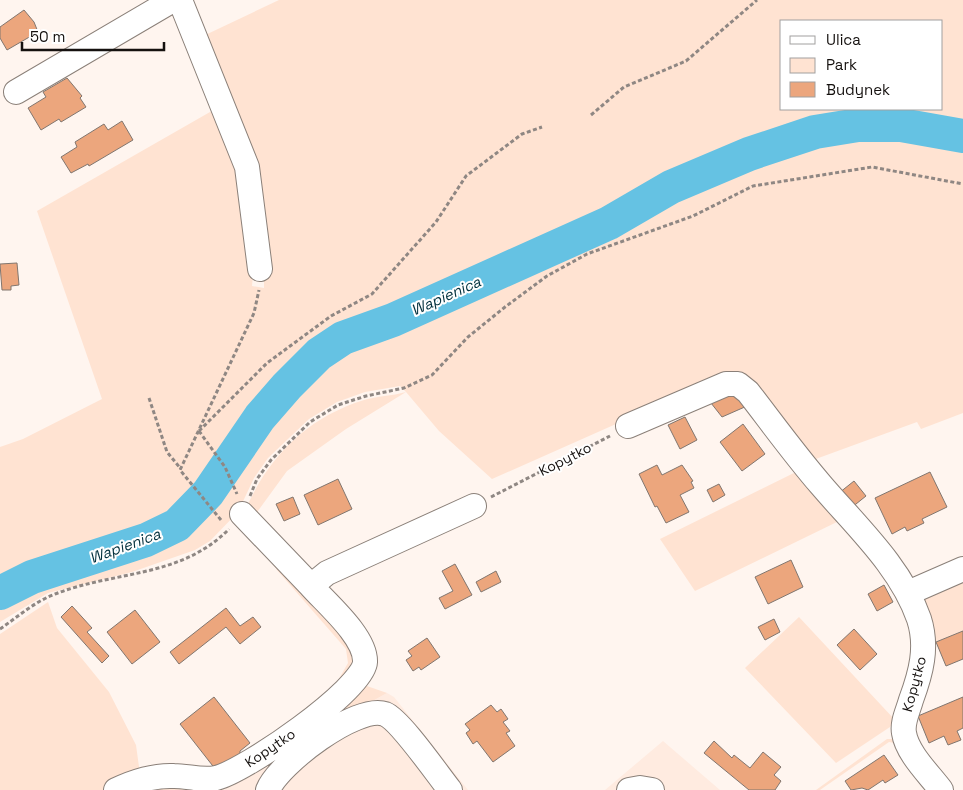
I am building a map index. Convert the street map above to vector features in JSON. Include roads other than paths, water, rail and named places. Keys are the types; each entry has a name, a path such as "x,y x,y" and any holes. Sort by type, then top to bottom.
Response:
{"street":[{"path":"16,92 174,0"},
{"path":"180,0 247,167 260,269"},
{"name":"Kopytko","path":"628,426 726,384 738,384 748,392 809,471 891,567 908,594 919,620 924,646 922,668 904,722 904,734 910,748 941,790"},
{"path":"311,586 328,574 474,506"},
{"name":"Kopytko","path":"116,790 142,779 157,776 214,778 232,773 298,729 357,680 365,663 359,641 311,586 242,514"},
{"path":"908,594 963,569"},
{"path":"268,790 287,764 320,739 354,719 376,713 392,718 450,790"},
{"path":"629,790 640,788 652,790"}],"waterway":[{"name":"Wapienica","path":"0,593 32,577 146,540 177,525 208,493 260,417 287,386 319,354 343,338 393,320 609,223 671,187 749,154 815,132 858,125 901,125 963,136"}]}
